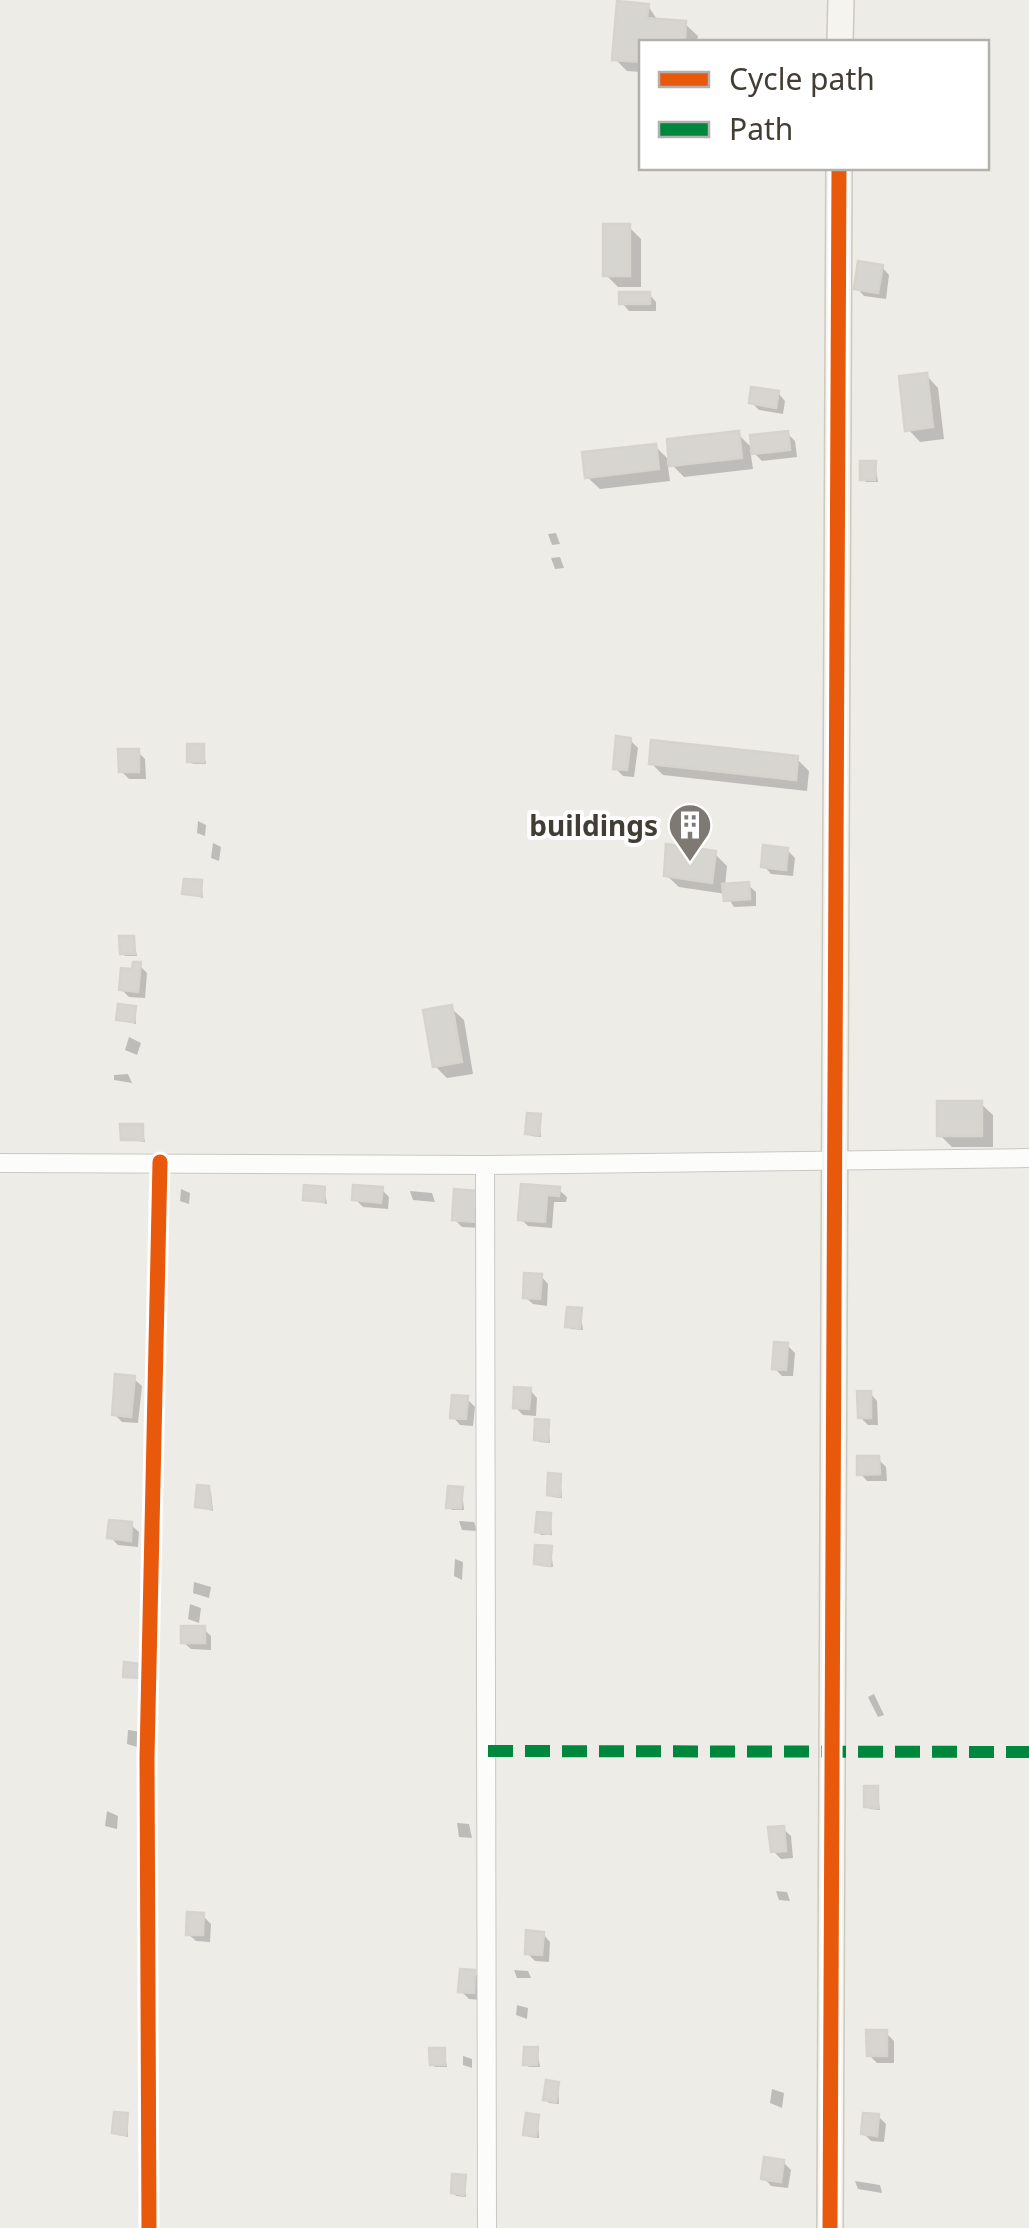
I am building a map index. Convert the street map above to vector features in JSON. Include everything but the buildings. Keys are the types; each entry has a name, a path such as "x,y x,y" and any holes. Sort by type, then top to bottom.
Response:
{"street":[{"path":"840,40 841,0"},
{"path":"830,2228 840,170"},
{"path":"0,1162 485,1164 1029,1158"},
{"path":"149,2228 147,1757 160,1162"},
{"path":"485,1164 487,2228"}],"marked path":[{"path":"488,1751 1029,1752"}],"cycle path":[{"path":"830,2228 839,170"},
{"path":"149,2228 147,1757 160,1162"}],"place":[{"name":"buildings","path":"690,863"}]}
